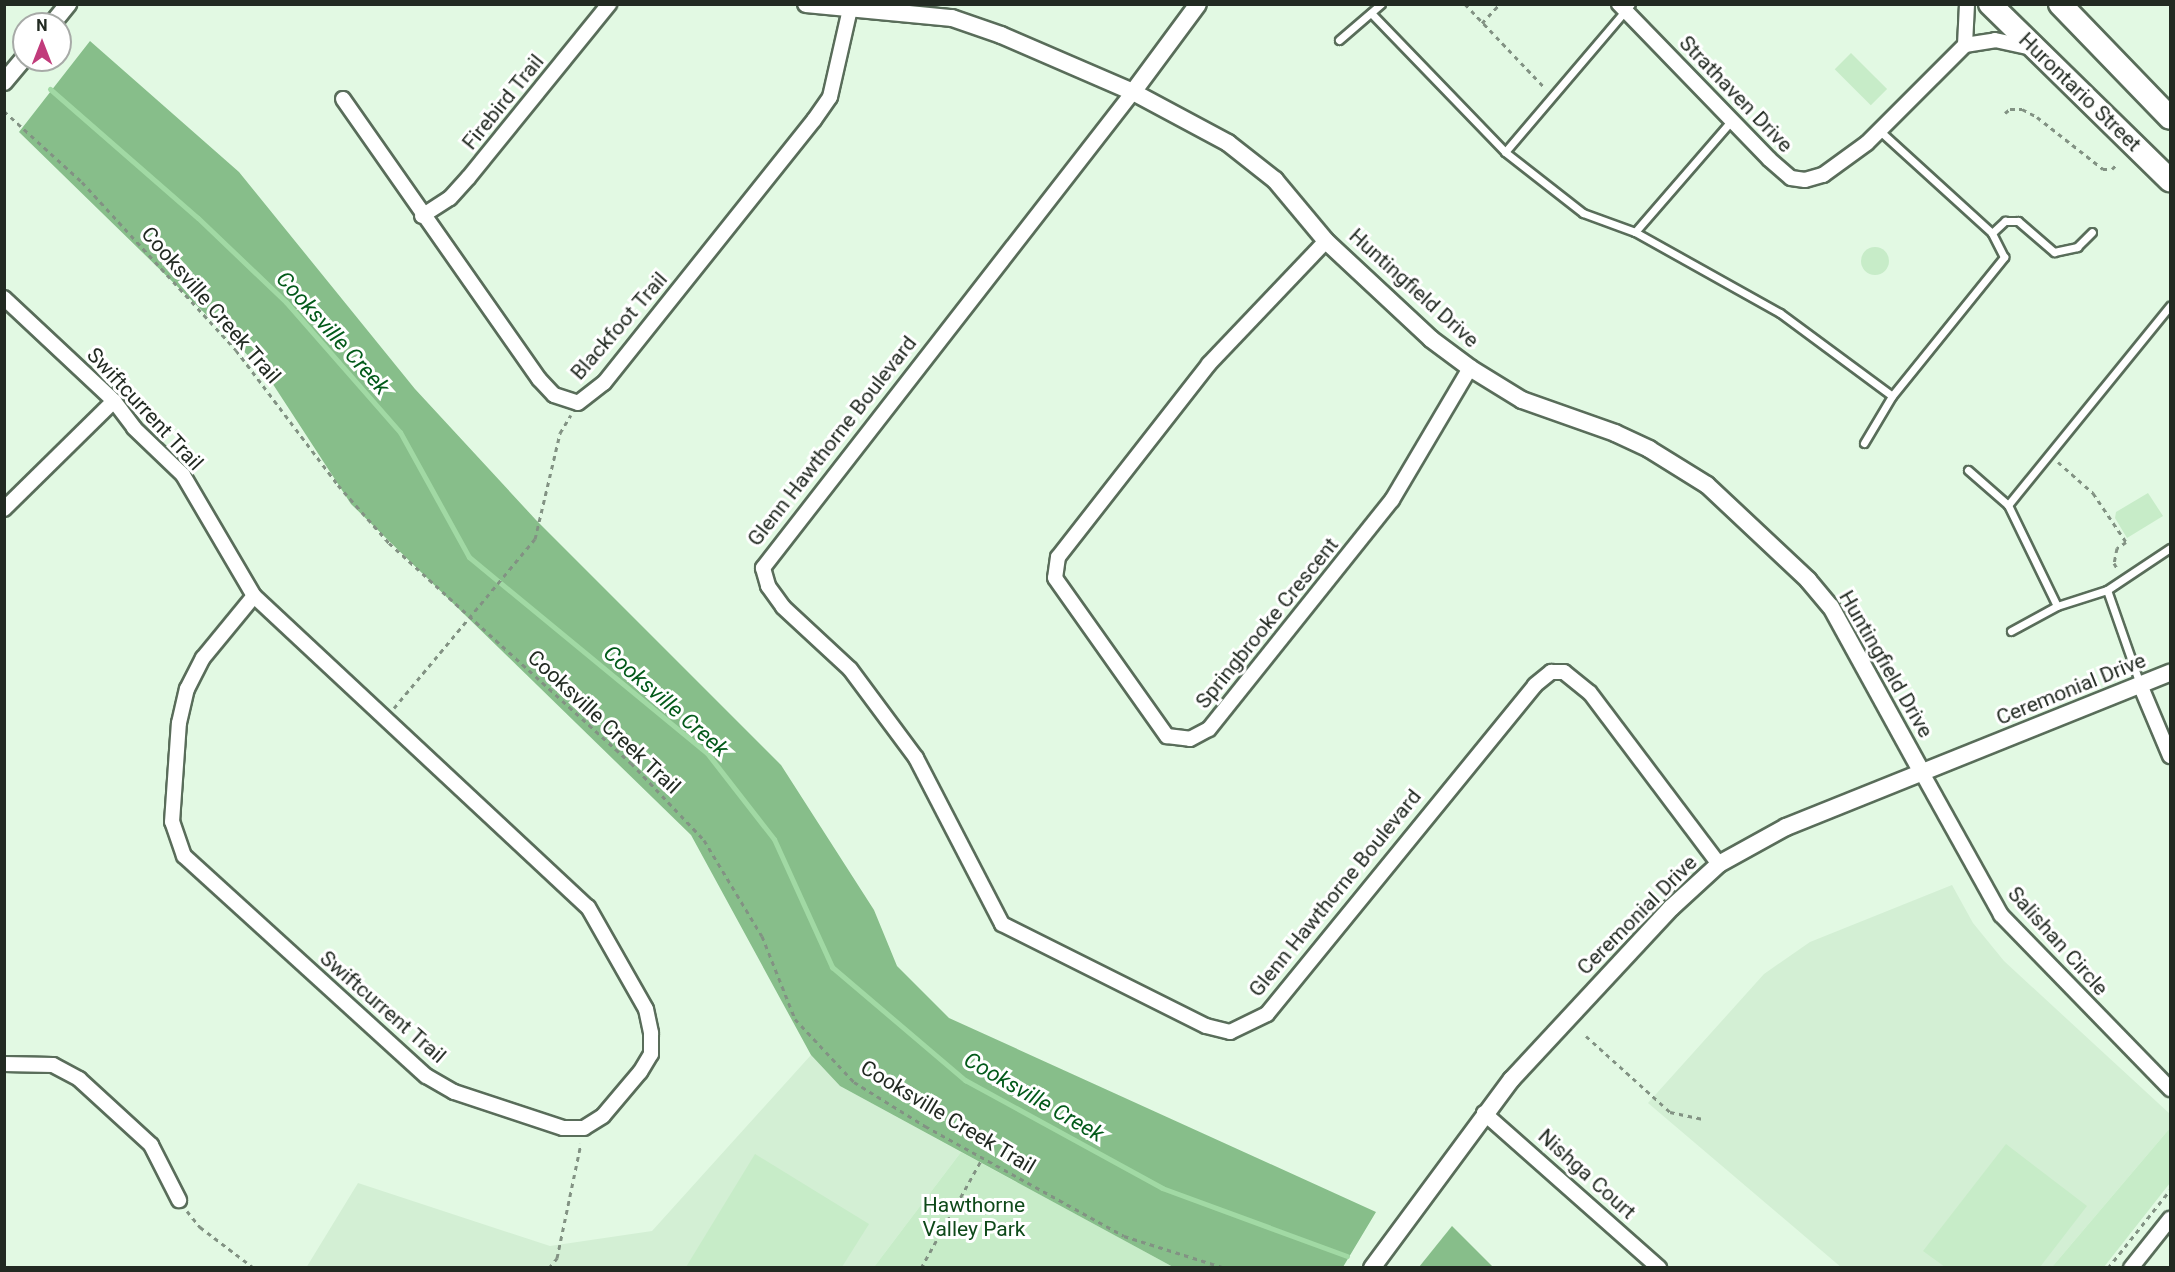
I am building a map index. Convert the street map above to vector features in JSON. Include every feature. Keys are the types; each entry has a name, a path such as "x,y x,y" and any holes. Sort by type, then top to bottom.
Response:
{"main road":[{"name":"Hurontario Street","path":"1990,4 2170,180"},
{"path":"2060,4 2170,118"}],"street":[{"name":"Firebird Trail","path":"422,216 450,198 469,177 609,4"},
{"name":"Huntingfield Drive","path":"806,4 952,18 1001,35 1133,92 1235,148 1275,180 1326,240 1431,339 1470,368 1522,400 1615,433 1648,449 1707,485 1808,580 1831,608 1921,771"},
{"name":"Glenn Hawthorne Boulevard","path":"1198,4 1133,92 763,568 768,586 783,608 850,669 916,758 1002,924 1206,1026 1230,1032 1267,1014 1535,685 1551,672 1564,672 1590,693 1719,864"},
{"path":"1967,4 1965,45 1995,40 2013,42 2038,51"},
{"name":"Strathaven Drive","path":"1626,7 1783,172 1805,180 1822,175 1880,131 1965,45"},
{"name":"Blackfoot Trail","path":"343,99 422,216 539,379 554,395 578,403 604,383 814,120 833,88 850,9"},
{"name":"Springbrooke Crescent","path":"1326,240 1209,364 1058,557 1055,578 1167,736 1190,739 1209,729 1392,500 1470,368"},
{"name":"Swiftcurrent Trail","path":"4,298 114,401 134,428 183,475 254,596 588,907 646,1009 651,1054 603,1116 584,1128 563,1128 454,1092 426,1076 184,856 172,822 179,723 187,689 203,658 254,596"},
{"path":"4,509 114,401"},
{"name":"Ceremonial Drive","path":"1372,1268 1484,1113 1663,916 1719,864 1785,827 1921,771 2141,687 2170,673"},
{"path":"2141,687 2170,756"},
{"name":"Salishan Circle","path":"1921,771 2001,915 2170,1089"},
{"path":"4,1064 53,1065 79,1079 151,1145 179,1200"},
{"name":"Nishga Court","path":"1484,1113 1659,1268"},
{"path":"2131,1268 2170,1219"}],"lane":[{"path":"1339,40 1381,4"},
{"path":"1505,152 1554,98 1626,7"},
{"path":"1371,13 1505,152 1583,213 1635,232 1780,314 1892,396"},
{"path":"1635,232 1733,119"},
{"path":"1864,443 1892,396 2004,257 1992,233 1880,131"},
{"path":"1992,233 2005,220 2018,220 2054,252 2077,248 2092,232"},
{"path":"2007,506 2170,306"},
{"path":"1968,470 2007,506 2057,606"},
{"path":"2011,632 2057,606 2107,590 2170,548"},
{"path":"2107,590 2141,687"}],"path":[{"path":"1465,4 1554,98"},
{"path":"1482,23 1500,4"},
{"path":"2005,113 2010,109 2022,109 2037,117 2103,169 2112,169 2118,163"},
{"name":"Cooksville Creek Trail","path":"4,111 82,182 236,350 338,485 389,543 469,618 632,763 704,840 762,936 795,1019 854,1082 982,1158 1124,1236 1225,1268"},
{"path":"385,719 535,538 560,433 578,403"},
{"path":"2050,455 2093,493 2126,542 2116,548 2114,562 2123,580"},
{"path":"1586,1036 1670,1112 1704,1119"},
{"path":"549,1268 556,1258 584,1128"},
{"path":"921,1268 982,1158"},
{"path":"2108,1268 2170,1190"},
{"path":"179,1200 200,1227 254,1268"}],"shaded area":[{"path":"1952,885 1973,923 2004,961 2170,1114 2170,1128 2052,1267 1842,1268 1648,1103 1764,974 1810,942"},
{"path":"811,1055 840,1086 961,1152 874,1267 306,1268 358,1183 550,1246 652,1231"}],"green space":[{"path":"90,41 239,172 415,389 536,520 781,765 874,910 897,966 949,1018 1376,1212 1343,1267 1173,1267 840,1086 811,1055 691,835 351,504 265,372 19,132 66,72 72,72 72,64"},
{"path":"1851,53 1887,89 1871,105 1835,69"},
{"path":"1875,247 1885,251 1889,261 1885,271 1875,275 1865,271 1861,261 1865,251"},
{"path":"2148,493 2163,516 2127,538 2115,518 2116,512"},
{"path":"2170,1128 2170,1183 2104,1267 2052,1267"},
{"path":"2006,1144 2087,1206 2040,1267 1945,1267 1923,1251"},
{"name":"Hawthorne Valley Park","path":"961,1152 1173,1267 874,1267"},
{"path":"755,1154 869,1224 842,1267 686,1267"},
{"path":"1452,1226 1493,1267 1419,1267"}],"waterway":[{"name":"Cooksville Creek","path":"50,89 198,218 286,302 400,432 469,557 707,753 774,839 832,967 965,1080 1162,1188 1347,1256"}]}
